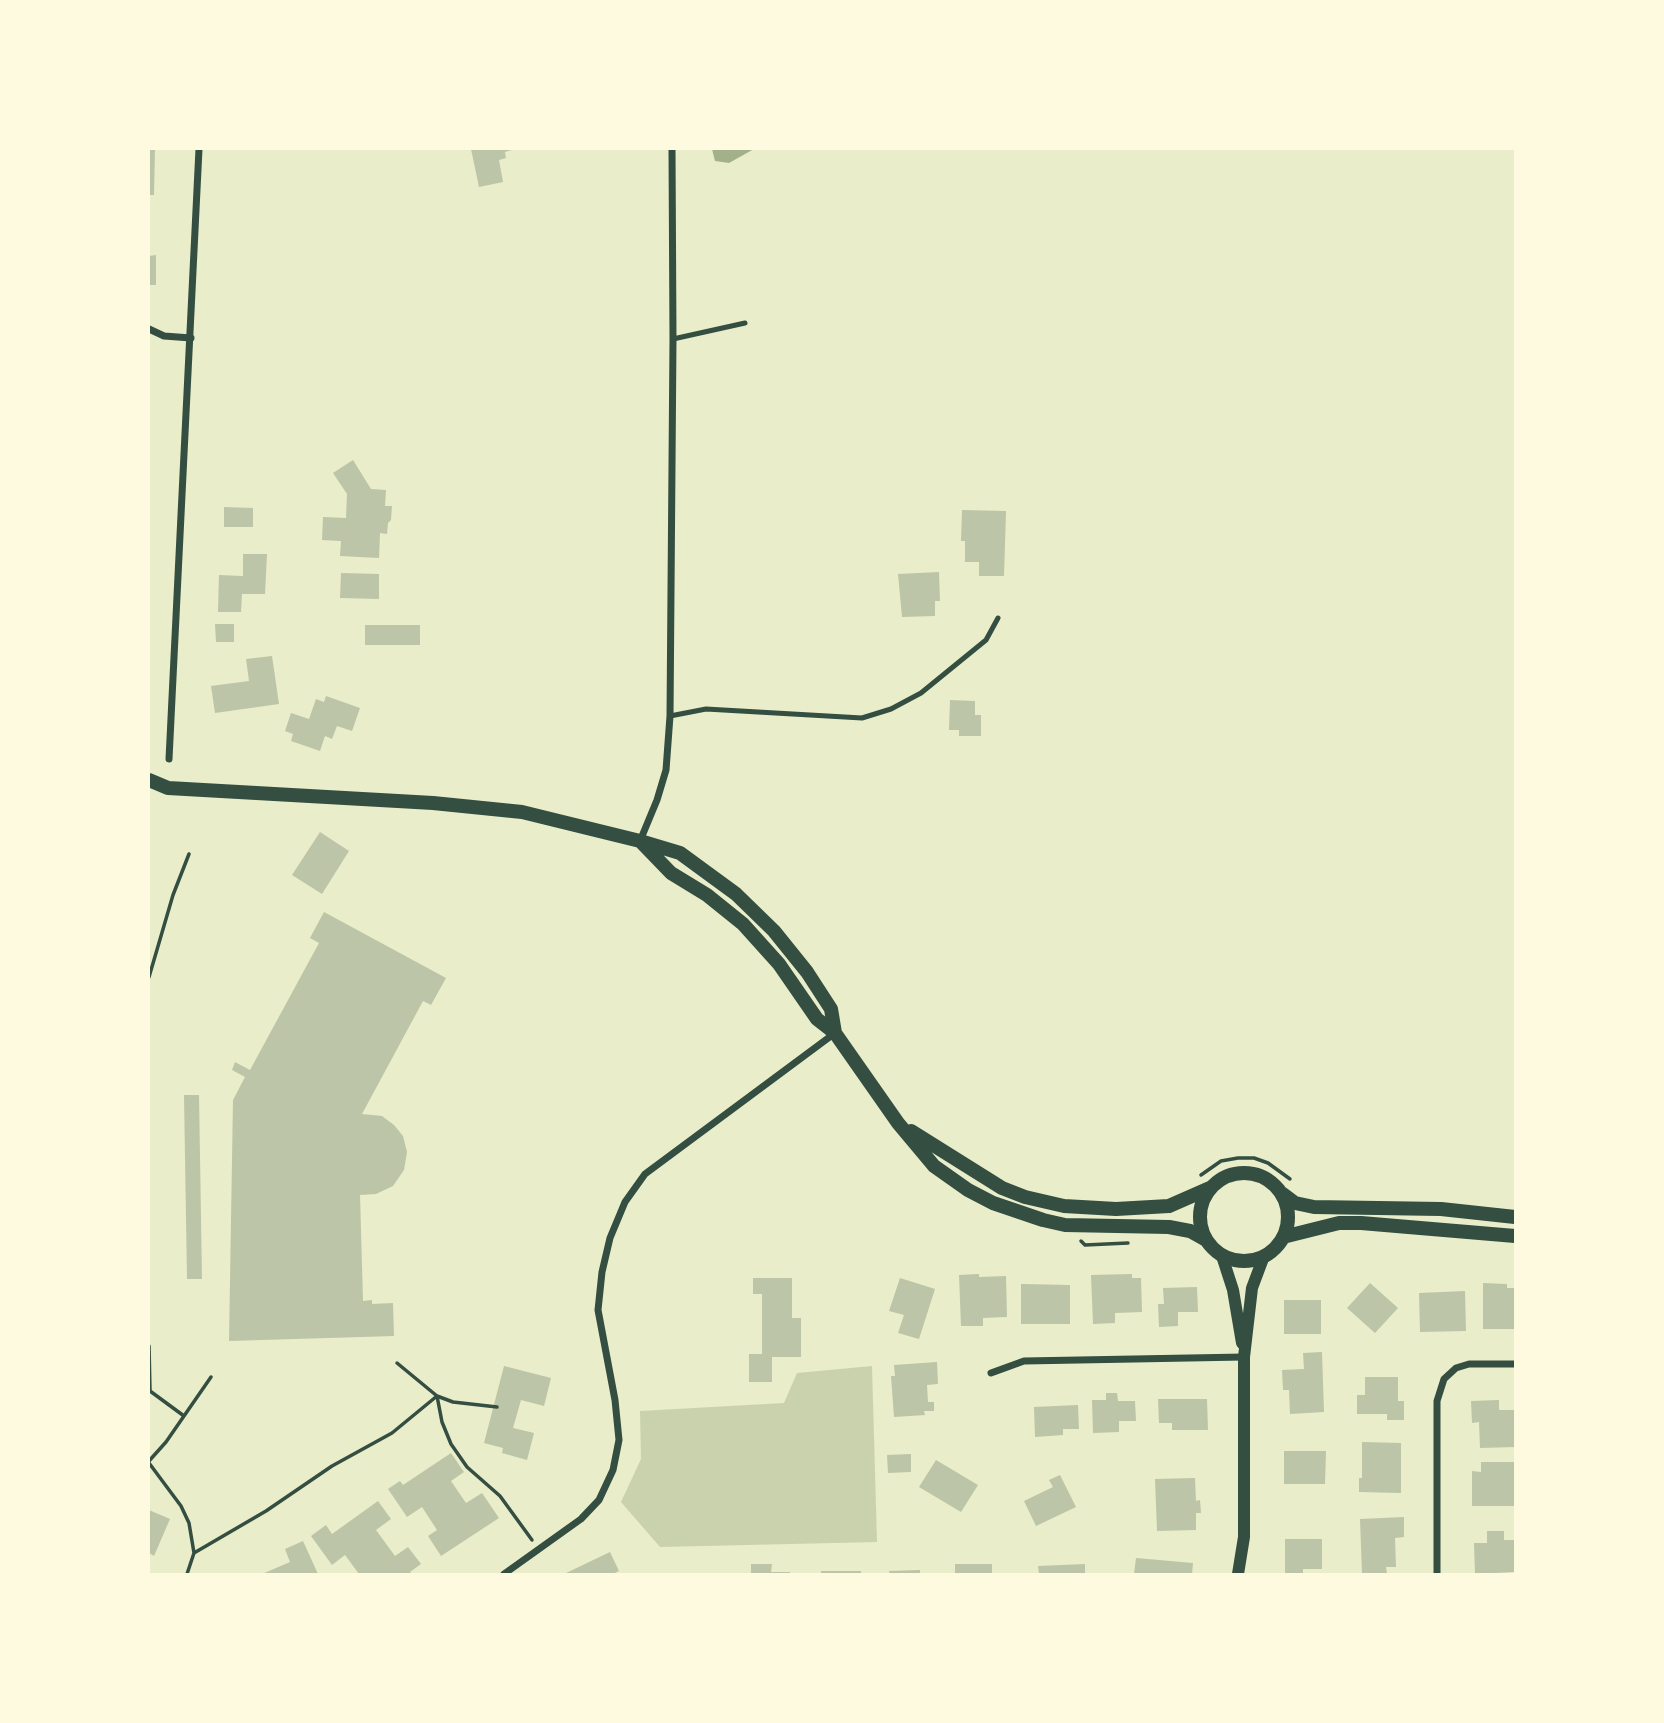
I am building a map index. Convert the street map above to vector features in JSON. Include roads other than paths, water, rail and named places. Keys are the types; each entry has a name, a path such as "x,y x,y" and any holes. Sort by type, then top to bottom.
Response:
{"main road":[{"path":"149,780 168,788 432,803 522,812 680,853 736,894 774,931 807,972 831,1009 835,1033"},
{"path":"149,794 168,788"},
{"path":"640,841 671,873 707,895 743,924 779,964 817,1019 835,1033 898,1123 934,1166 968,1191 1017,1212 1065,1225 1170,1227 1190,1231 1206,1240 1222,1256 1236,1261 1251,1261 1265,1256 1283,1237 1288,1215 1281,1192"},
{"path":"898,1123 1002,1188 1064,1206 1116,1209 1169,1206 1210,1188 1221,1179 1247,1172 1272,1182 1295,1203 1314,1207 1441,1209 1515,1217"},
{"path":"1206,1240 1200,1213 1203,1199 1210,1188"},
{"path":"1283,1237 1327,1226 1361,1223 1515,1236"}],"street":[{"path":"169,759 199,149"},
{"path":"640,841 666,770 670,716 672,149"},
{"path":"149,328 164,336 191,338"},
{"path":"504,1574 581,1519 599,1500 613,1470 619,1440 615,1400 598,1310 602,1272 610,1238 625,1202 645,1174 835,1033"},
{"path":"1222,1256 1233,1290 1244,1357"},
{"path":"1238,1574 1244,1537 1244,1357 1252,1288 1265,1256"},
{"path":"991,1373 1024,1361 1244,1357"},
{"path":"1437,1574 1437,1401 1444,1379 1456,1368 1469,1364 1515,1364"}],"lane":[{"path":"673,338 745,323"},
{"path":"670,716 706,709 862,718 891,709 921,693 986,640 998,618"}]}
